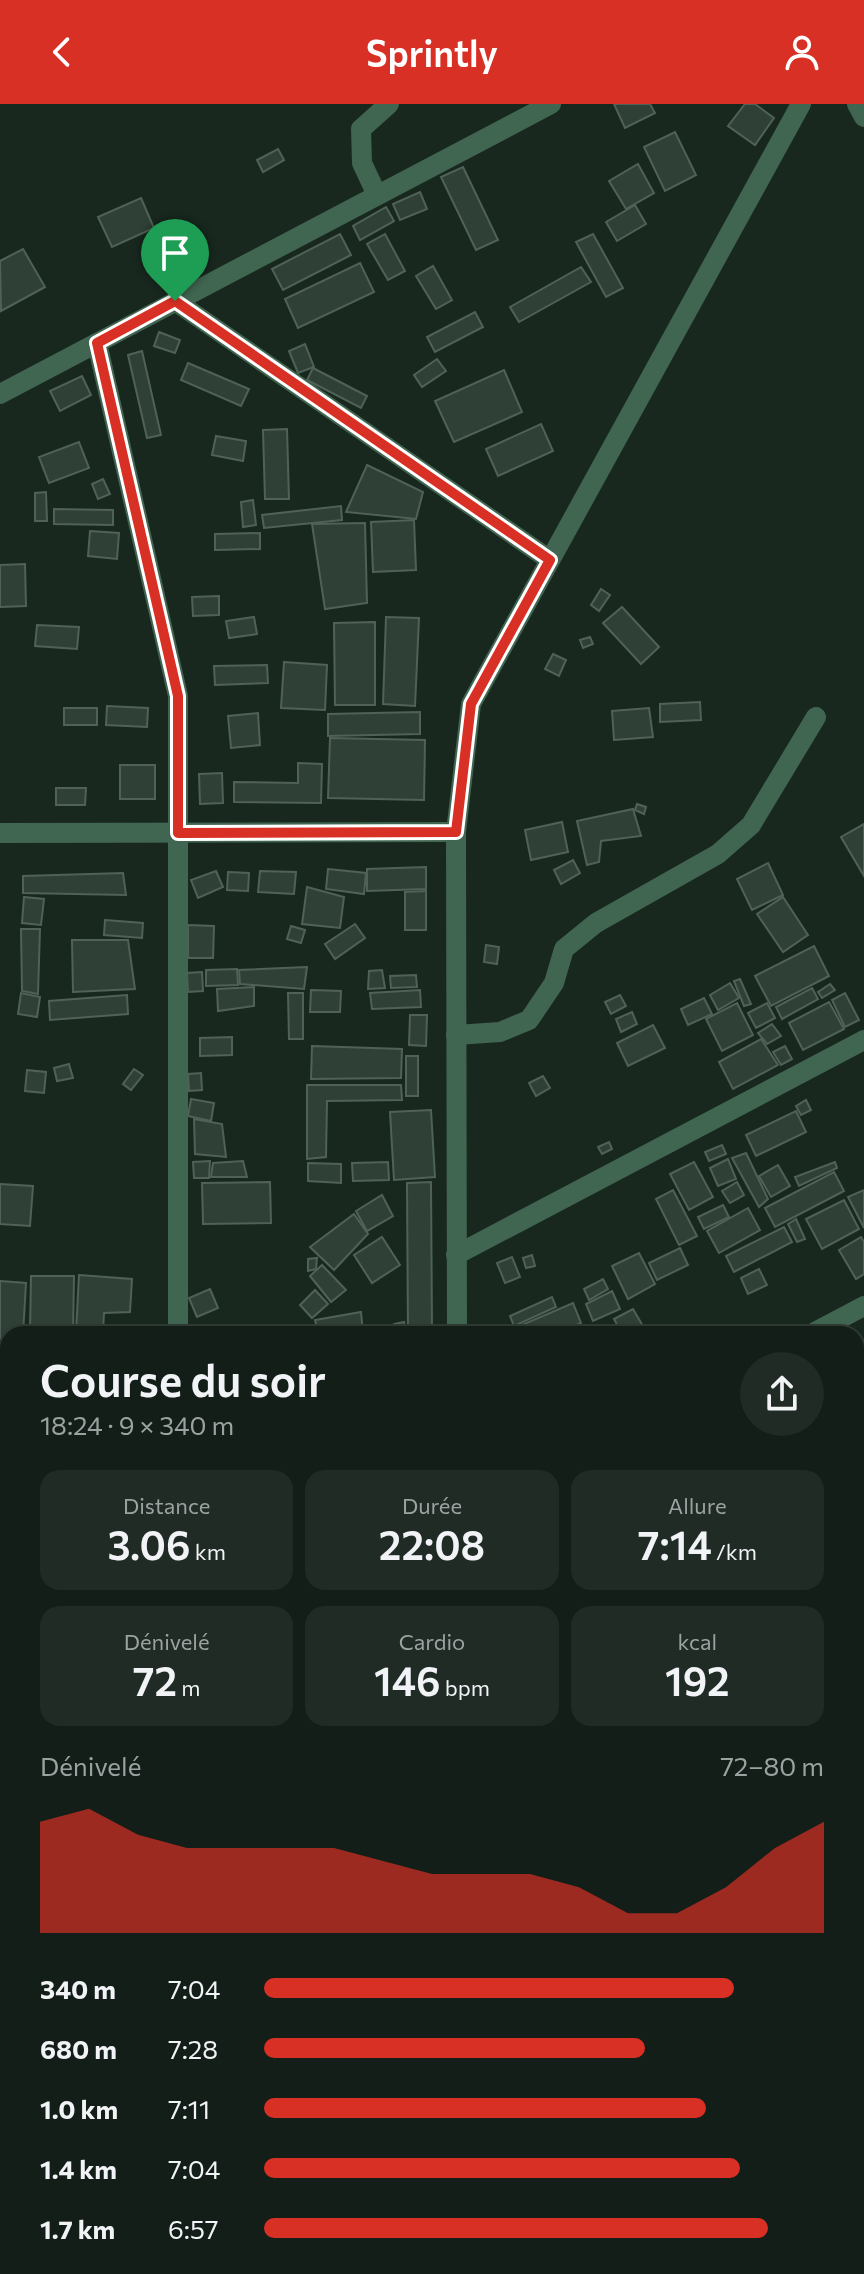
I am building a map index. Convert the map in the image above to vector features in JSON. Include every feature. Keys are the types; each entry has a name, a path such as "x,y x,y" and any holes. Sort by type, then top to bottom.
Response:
{"street":[{"path":"377,195 362,163 361,129 389,104"},
{"path":"0,394 551,104"},
{"path":"457,1326 456,832 471,704 801,104"},
{"path":"857,104 864,117"},
{"path":"175,301 550,560"},
{"path":"97,343 178,696 178,1326"},
{"path":"456,1035 500,1032 529,1020 554,983 564,949 596,923 718,854 751,825 816,717"},
{"path":"0,833 456,832"},
{"path":"456,1255 864,1040"},
{"path":"826,1326 864,1306"}],"building":[{"path":"614,104 650,104 655,113 625,128"},
{"path":"745,104 755,104 774,118 755,145 728,126"},
{"path":"675,132 696,175 665,191 644,147"},
{"path":"278,149 284,160 263,172 257,160"},
{"path":"638,164 654,193 626,209 609,181"},
{"path":"463,167 498,240 476,250 441,177"},
{"path":"420,192 427,209 400,220 393,204"},
{"path":"141,198 154,228 112,247 98,217"},
{"path":"635,205 646,224 617,241 606,222"},
{"path":"386,207 394,221 360,240 353,226"},
{"path":"340,234 351,255 283,290 272,269"},
{"path":"385,234 405,271 388,280 367,244"},
{"path":"593,234 623,288 606,297 576,242"},
{"path":"23,249 45,287 1,311 0,261"},
{"path":"360,263 374,292 298,328 285,299"},
{"path":"433,266 452,300 436,309 416,276"},
{"path":"581,267 591,282 519,322 510,307"},
{"path":"475,312 483,327 435,352 427,337"},
{"path":"159,332 180,340 175,353 154,346"},
{"path":"305,344 314,367 298,373 289,351"},
{"path":"142,351 161,435 147,438 128,355"},
{"path":"437,359 446,371 422,387 414,375"},
{"path":"188,363 249,389 241,406 181,380"},
{"path":"313,368 367,396 361,408 307,380"},
{"path":"504,370 522,412 454,442 435,401"},
{"path":"82,376 91,395 60,411 50,391"},
{"path":"541,424 553,451 498,476 486,449"},
{"path":"287,429 289,499 265,499 263,430"},
{"path":"216,436 246,441 243,461 212,455"},
{"path":"79,442 89,468 49,483 39,457"},
{"path":"367,465 423,492 416,519 346,512"},
{"path":"103,479 110,494 98,499 92,484"},
{"path":"46,492 47,521 35,521 35,493"},
{"path":"253,500 256,525 243,527 241,502"},
{"path":"341,506 342,520 264,528 262,515"},
{"path":"54,509 113,510 113,525 54,524"},
{"path":"414,520 416,570 373,572 371,522"},
{"path":"365,523 367,603 325,609 312,524"},
{"path":"90,531 119,533 117,559 88,556"},
{"path":"260,533 260,549 215,550 215,534"},
{"path":"25,564 26,606 0,607 0,565"},
{"path":"601,589 610,595 599,611 591,605"},
{"path":"219,596 219,615 193,616 192,597"},
{"path":"622,607 659,647 641,664 603,623"},
{"path":"254,617 257,634 229,638 226,621"},
{"path":"386,617 419,618 415,706 383,704"},
{"path":"375,622 375,705 335,705 334,623"},
{"path":"37,625 79,627 77,649 35,646"},
{"path":"590,637 593,644 583,648 580,640"},
{"path":"553,654 566,660 559,676 545,669"},
{"path":"284,662 327,665 325,710 281,708"},
{"path":"267,665 268,683 215,685 214,666"},
{"path":"700,702 701,720 660,722 660,704"},
{"path":"107,706 148,708 147,727 106,725"},
{"path":"64,708 97,708 97,725 64,725"},
{"path":"649,708 653,737 614,740 612,711"},
{"path":"420,712 420,734 328,736 328,714"},
{"path":"258,713 260,745 231,748 228,716"},
{"path":"330,738 425,740 424,800 328,798"},
{"path":"298,763 322,764 321,803 234,802 234,782 298,783"},
{"path":"120,765 155,765 155,799 120,799"},
{"path":"222,773 223,803 200,804 199,774"},
{"path":"56,788 86,788 85,805 56,805"},
{"path":"637,804 646,807 644,814 635,810"},
{"path":"633,809 641,836 601,841 599,862 587,865 577,821"},
{"path":"562,822 568,852 531,860 525,830"},
{"path":"864,824 864,876 841,837"},
{"path":"573,860 580,873 561,884 554,870"},
{"path":"768,863 783,895 752,910 737,879"},
{"path":"426,867 426,889 367,891 367,869"},
{"path":"328,869 366,873 364,894 326,889"},
{"path":"216,871 223,887 198,898 191,880"},
{"path":"260,871 296,872 294,894 258,892"},
{"path":"228,872 249,873 248,891 227,890"},
{"path":"123,873 126,895 23,893 23,876"},
{"path":"307,887 344,897 340,928 302,924"},
{"path":"426,891 426,930 405,930 405,892"},
{"path":"24,897 44,899 41,925 22,923"},
{"path":"783,897 808,935 783,952 757,914"},
{"path":"105,920 143,923 142,938 104,935"},
{"path":"355,924 365,938 335,959 325,944"},
{"path":"188,925 214,926 213,958 188,958"},
{"path":"291,926 305,930 301,943 287,939"},
{"path":"21,929 40,929 38,994 22,991"},
{"path":"72,940 128,940 135,989 73,992"},
{"path":"486,945 499,947 497,964 484,962"},
{"path":"814,946 829,976 771,1006 755,976"},
{"path":"307,967 304,989 240,984 239,970"},
{"path":"237,969 238,985 206,986 206,970"},
{"path":"382,970 385,988 368,989 369,971"},
{"path":"202,972 203,991 188,992 187,973"},
{"path":"416,975 417,987 391,988 390,976"},
{"path":"740,979 751,1004 744,1006 734,981"},
{"path":"730,983 739,998 718,1010 710,995"},
{"path":"830,984 835,990 822,998 818,992"},
{"path":"254,987 254,1006 218,1011 217,989"},
{"path":"812,988 818,999 782,1019 776,1007"},
{"path":"311,990 341,991 340,1012 310,1012"},
{"path":"420,990 421,1007 372,1009 370,993"},
{"path":"21,993 40,997 37,1017 18,1014"},
{"path":"288,993 303,993 303,1039 289,1039"},
{"path":"845,993 859,1020 845,1027 832,1000"},
{"path":"127,995 128,1014 50,1020 49,1001"},
{"path":"620,995 626,1006 611,1014 605,1002"},
{"path":"704,998 712,1014 688,1025 681,1009"},
{"path":"829,1002 844,1029 803,1050 789,1023"},
{"path":"737,1003 753,1035 722,1051 706,1019"},
{"path":"767,1003 775,1018 756,1028 748,1013"},
{"path":"632,1012 637,1024 621,1032 616,1019"},
{"path":"410,1015 427,1015 426,1046 409,1045"},
{"path":"772,1024 781,1036 767,1044 758,1033"},
{"path":"653,1025 665,1048 628,1066 617,1043"},
{"path":"232,1037 232,1055 200,1056 200,1038"},
{"path":"761,1039 778,1065 733,1089 719,1062"},
{"path":"312,1046 402,1049 401,1078 311,1079"},
{"path":"785,1046 792,1059 781,1065 773,1052"},
{"path":"406,1056 418,1056 418,1096 406,1096"},
{"path":"69,1064 73,1078 57,1081 54,1068"},
{"path":"134,1069 143,1075 131,1090 123,1084"},
{"path":"27,1070 46,1072 44,1093 25,1091"},
{"path":"201,1073 202,1090 189,1091 188,1074"},
{"path":"543,1076 550,1088 536,1096 529,1083"},
{"path":"307,1085 401,1085 402,1100 327,1101 326,1157 307,1159"},
{"path":"191,1099 214,1103 211,1121 188,1116"},
{"path":"806,1100 811,1110 801,1115 796,1106"},
{"path":"431,1110 435,1177 394,1180 390,1112"},
{"path":"796,1111 806,1132 756,1156 746,1135"},
{"path":"194,1119 222,1124 226,1157 195,1154"},
{"path":"609,1142 612,1149 602,1154 598,1147"},
{"path":"722,1145 726,1154 709,1161 705,1152"},
{"path":"746,1153 768,1199 759,1207 732,1158"},
{"path":"728,1159 736,1179 718,1186 710,1168"},
{"path":"210,1161 209,1178 194,1178 193,1162"},
{"path":"243,1161 247,1177 211,1177 213,1163"},
{"path":"388,1162 389,1180 353,1181 352,1163"},
{"path":"694,1162 713,1197 689,1210 670,1174"},
{"path":"835,1162 837,1168 799,1186 795,1177"},
{"path":"308,1163 341,1164 341,1183 308,1181"},
{"path":"778,1165 790,1186 771,1197 759,1176"},
{"path":"834,1172 844,1191 775,1227 765,1208"},
{"path":"270,1182 271,1223 203,1224 202,1183"},
{"path":"431,1182 432,1326 408,1326 407,1183"},
{"path":"737,1182 744,1195 730,1203 722,1191"},
{"path":"0,1184 33,1186 30,1226 0,1224"},
{"path":"673,1190 697,1236 679,1245 656,1199"},
{"path":"864,1190 864,1228 848,1197"},
{"path":"382,1195 393,1216 367,1231 356,1211"},
{"path":"844,1200 859,1229 822,1249 806,1219"},
{"path":"723,1205 729,1217 704,1229 698,1217"},
{"path":"748,1208 760,1230 719,1253 707,1231"},
{"path":"354,1214 368,1234 334,1270 310,1247"},
{"path":"796,1219 805,1239 797,1242 788,1224"},
{"path":"784,1227 792,1242 734,1272 726,1256"},
{"path":"382,1237 400,1265 372,1283 354,1255"},
{"path":"861,1237 864,1242 864,1274 856,1279 839,1250"},
{"path":"680,1248 688,1265 657,1280 649,1263"},
{"path":"639,1253 655,1284 628,1299 612,1266"},
{"path":"532,1255 535,1266 526,1268 523,1258"},
{"path":"512,1257 520,1277 505,1283 497,1263"},
{"path":"317,1258 316,1269 308,1271 308,1259"},
{"path":"322,1265 346,1290 331,1302 310,1276"},
{"path":"759,1269 767,1285 748,1294 741,1278"},
{"path":"79,1275 132,1279 130,1312 104,1313 103,1326 76,1326"},
{"path":"31,1276 74,1276 73,1326 30,1326"},
{"path":"603,1279 608,1289 589,1300 584,1289"},
{"path":"0,1281 26,1283 23,1326 0,1326"},
{"path":"210,1289 218,1308 197,1317 189,1298"},
{"path":"315,1290 328,1304 312,1318 300,1305"},
{"path":"612,1291 620,1309 593,1321 586,1304"},
{"path":"552,1297 556,1307 514,1326 510,1316"},
{"path":"573,1303 581,1323 574,1326 519,1326"},
{"path":"633,1309 643,1326 618,1326 614,1319"},
{"path":"361,1312 362,1326 316,1326 315,1320"}],"route":[{"path":"175,301 550,560 471,704 456,832 178,833 178,696 97,343 175,301"}]}
